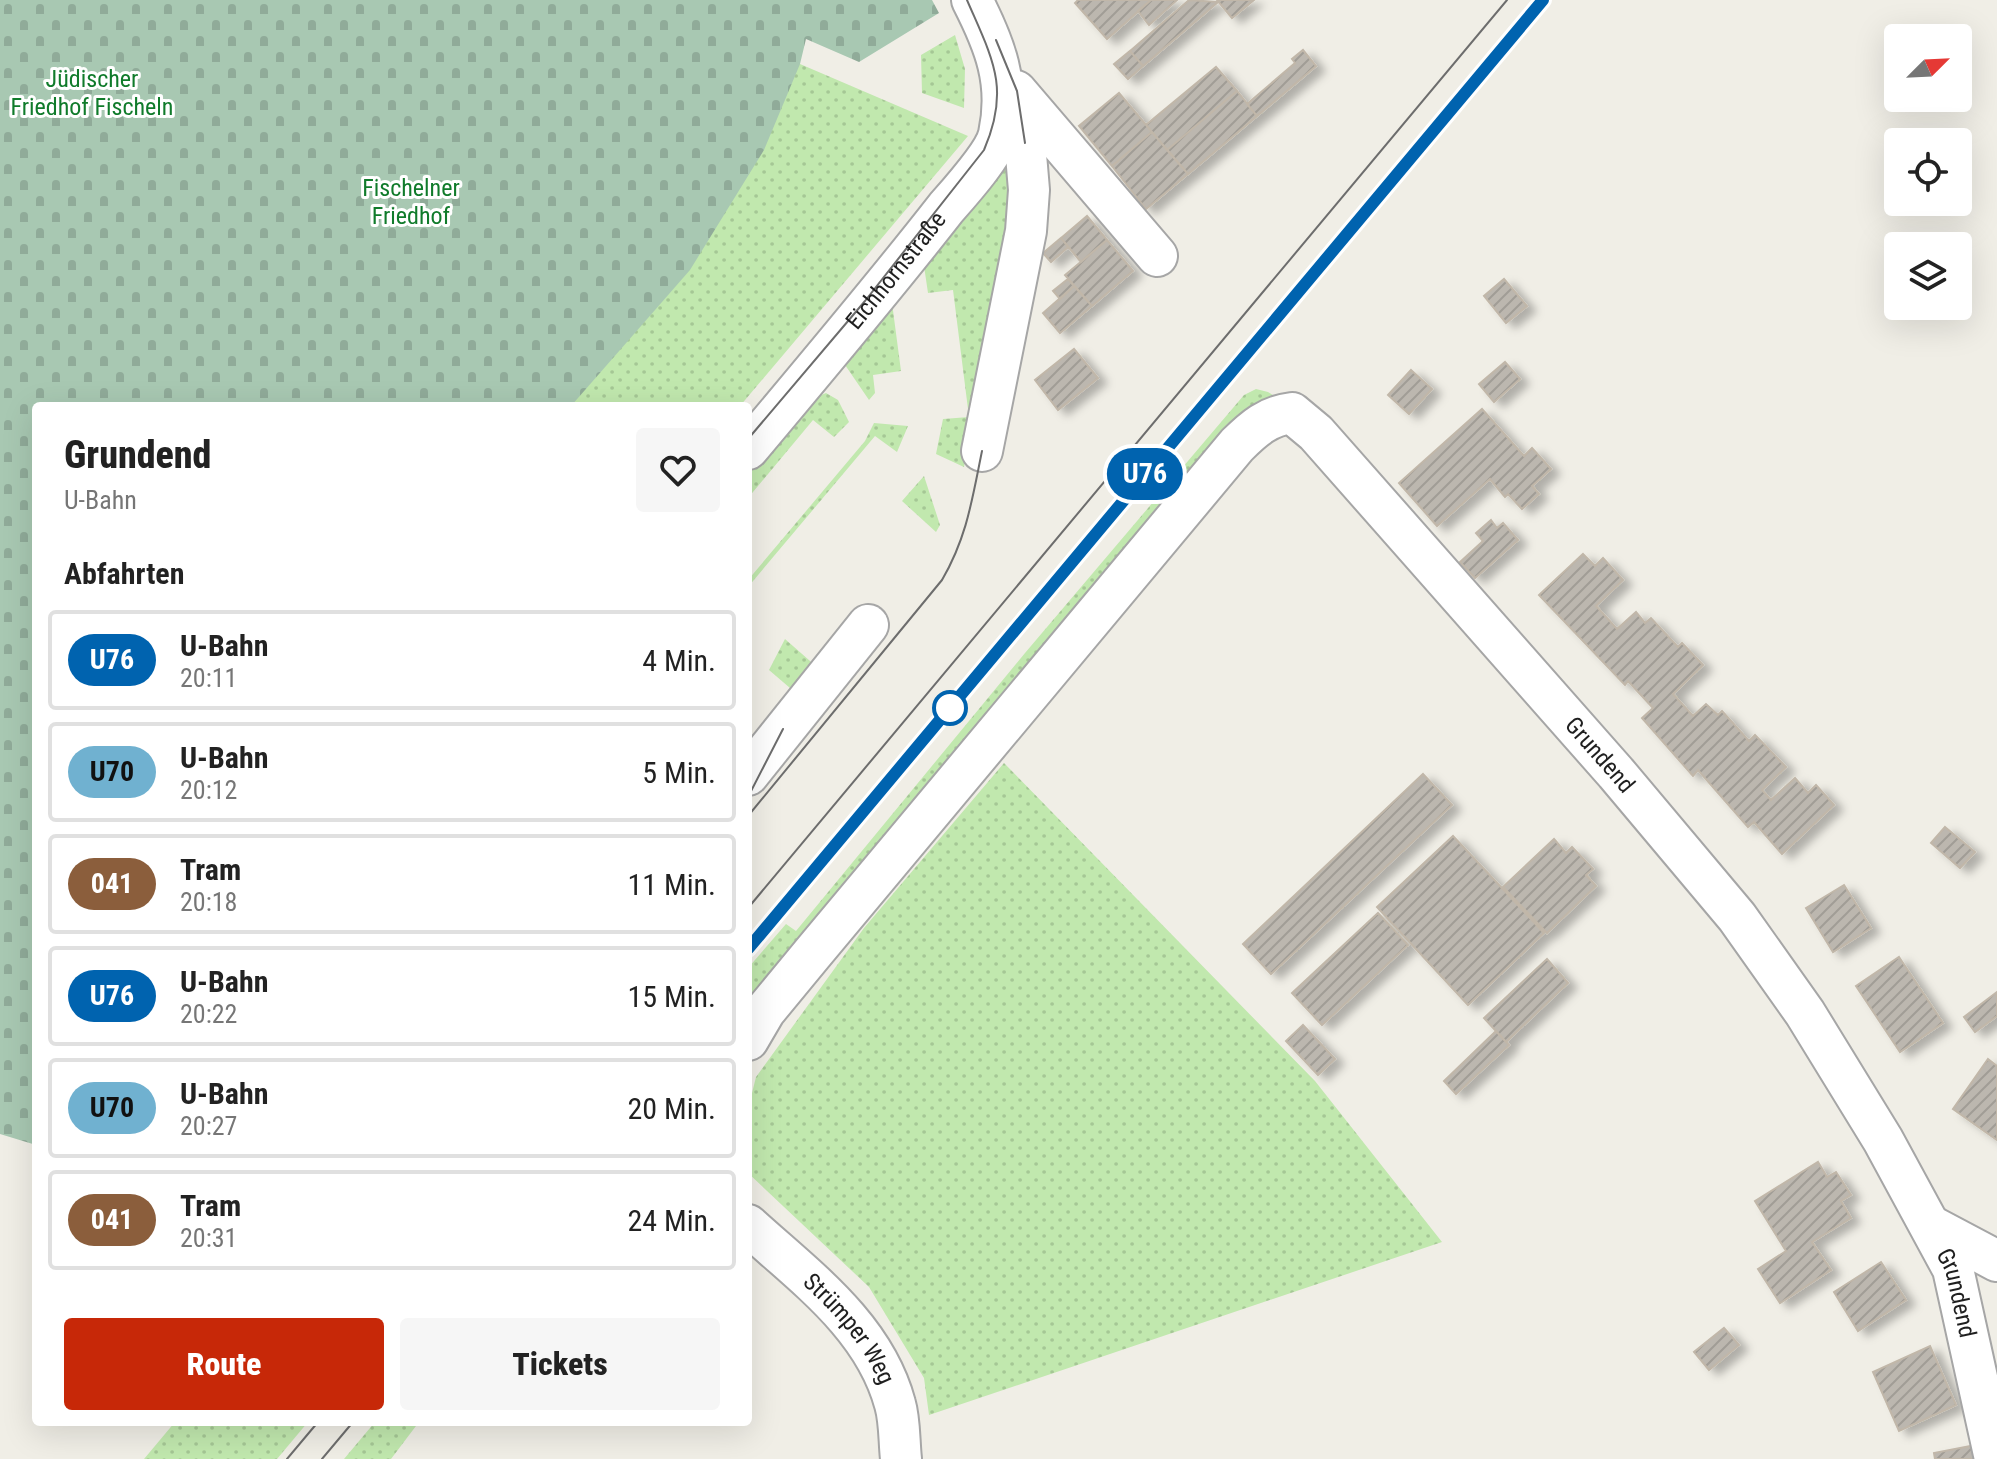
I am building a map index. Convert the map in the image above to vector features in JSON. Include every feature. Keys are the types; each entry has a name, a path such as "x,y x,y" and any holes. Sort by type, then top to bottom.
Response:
{"street":[{"name":"Eichhornstraße","path":"752,444 974,174 999,138 1003,76 992,41 972,0"},
{"name":"Eichhornstraße","path":"1003,76 1157,256"},
{"path":"982,451 1026,231 1029,190 1025,143 1003,76"},
{"name":"Grundend","path":"752,1033 765,1011 793,977 1237,445 1276,415 1292,413 1316,433 1595,750 1737,917 1805,1013 1883,1140 1953,1269 1995,1459"},
{"path":"752,770 868,625"},
{"name":"Grundend","path":"1931,1226 1997,1261"},
{"name":"Strümper Weg","path":"752,1229 830,1300 862,1334 881,1368 895,1405 901,1459"}],"green space":[{"name":"Fischelner Friedhof","path":"0,0 932,0 939,13 859,62 806,39 800,64 764,150 690,270 574,402 32,402 32,1144 0,1134"},
{"path":"955,35 965,69 964,108 922,93 921,55"},
{"path":"723,53 800,64 968,136 743,402 522,402"},
{"path":"1008,163 1019,164 964,467 936,454 943,419 969,417 953,290 928,293 924,266"},
{"path":"892,303 901,371 873,375 875,393 869,400 843,362"},
{"path":"1256,389 1279,399 752,1005 752,963 786,924 796,931 1025,653 1244,395"},
{"path":"826,393 838,400 849,422 834,437 813,420 752,493 752,469 810,400"},
{"path":"874,423 908,426 897,452 875,436 752,582 752,575 865,441"},
{"path":"924,476 940,525 936,532 902,501"},
{"path":"785,639 818,668 797,694 769,670"},
{"path":"1004,763 1315,1081 1442,1242 929,1415 924,1378 869,1287 752,1177 752,1093 756,1077 864,928"},
{"path":"172,1426 305,1426 277,1459 144,1459"},
{"path":"372,1426 416,1426 391,1459 344,1459"}],"building":[{"path":"1078,0 1151,0 1107,39 1075,3"},
{"path":"1151,0 1177,0 1149,25 1138,11"},
{"path":"1189,0 1218,2 1143,66 1130,51"},
{"path":"1217,0 1254,0 1232,18"},
{"path":"1303,50 1316,66 1257,116 1247,104 1295,63 1292,59"},
{"path":"1130,51 1143,66 1128,79 1114,64"},
{"path":"1216,67 1237,91 1167,150 1146,125"},
{"path":"1237,91 1257,116 1188,174 1167,150"},
{"path":"1119,93 1152,132 1112,166 1079,126"},
{"path":"1152,132 1188,174 1146,209 1112,166"},
{"path":"1087,216 1107,240 1081,262 1061,238"},
{"path":"1061,238 1068,247 1051,262 1043,253"},
{"path":"1107,240 1133,271 1092,306 1065,275"},
{"path":"1068,279 1074,286 1060,299 1053,291"},
{"path":"1504,279 1527,306 1506,323 1484,296"},
{"path":"1074,286 1092,306 1060,333 1043,313"},
{"path":"1074,349 1098,378 1058,410 1035,380"},
{"path":"1505,362 1520,379 1494,402 1479,384"},
{"path":"1411,370 1432,389 1409,414 1388,395"},
{"path":"1482,409 1524,456 1532,448 1551,469 1532,486 1539,494 1522,509 1508,494 1505,497 1490,479 1437,526 1399,483"},
{"path":"1491,520 1497,528 1503,523 1518,540 1475,578 1460,562 1483,541 1476,533"},
{"path":"1583,554 1595,566 1603,558 1623,580 1596,606 1617,629 1636,612 1645,623 1651,618 1678,647 1682,643 1703,665 1673,694 1693,716 1706,704 1718,715 1722,711 1749,741 1755,735 1786,767 1762,790 1771,800 1795,778 1808,793 1816,785 1834,805 1782,854 1754,822 1748,827 1698,770 1693,776 1642,718 1653,708 1628,681 1625,685 1539,595"},
{"path":"1423,774 1452,805 1271,974 1243,944"},
{"path":"1945,827 1975,852 1960,868 1931,843"},
{"path":"1453,836 1544,933 1468,1005 1377,907"},
{"path":"1554,839 1566,853 1572,847 1593,869 1586,875 1596,886 1547,933 1503,887"},
{"path":"1844,885 1871,928 1833,952 1806,908"},
{"path":"1378,913 1408,945 1322,1025 1292,993"},
{"path":"1899,957 1943,1023 1900,1052 1856,986"},
{"path":"1547,959 1568,983 1506,1042 1484,1018"},
{"path":"1997,992 1997,1016 1975,1032 1964,1017"},
{"path":"1303,1025 1335,1059 1318,1075 1286,1041"},
{"path":"1496,1031 1509,1045 1456,1094 1444,1081"},
{"path":"1988,1059 1997,1066 1997,1140 1953,1109"},
{"path":"1818,1162 1827,1177 1836,1172 1851,1195 1841,1201 1851,1218 1812,1242 1831,1270 1780,1303 1758,1269 1786,1251 1755,1201"},
{"path":"1881,1262 1906,1300 1858,1331 1834,1292"},
{"path":"1724,1328 1739,1345 1709,1370 1694,1352"},
{"path":"1930,1346 1956,1405 1899,1431 1873,1372"},
{"path":"1981,1444 1984,1459 1935,1459 1934,1453"}],"tram line":[{"path":"752,434 865,301 984,150 992,128 997,91 990,57 967,0"},
{"path":"752,903 1507,0"},
{"path":"752,944 1543,0"},
{"path":"996,40 1017,91 1025,143"},
{"path":"752,811 942,580 963,533 982,451"},
{"path":"752,789 783,729"},
{"path":"287,1459 315,1426"},
{"path":"322,1459 350,1426"}],"metro line":[{"name":"U76","path":"752,944 1543,0"}],"park label":[{"name":"Jüdischer Friedhof Fischeln","path":"92,93"}]}
